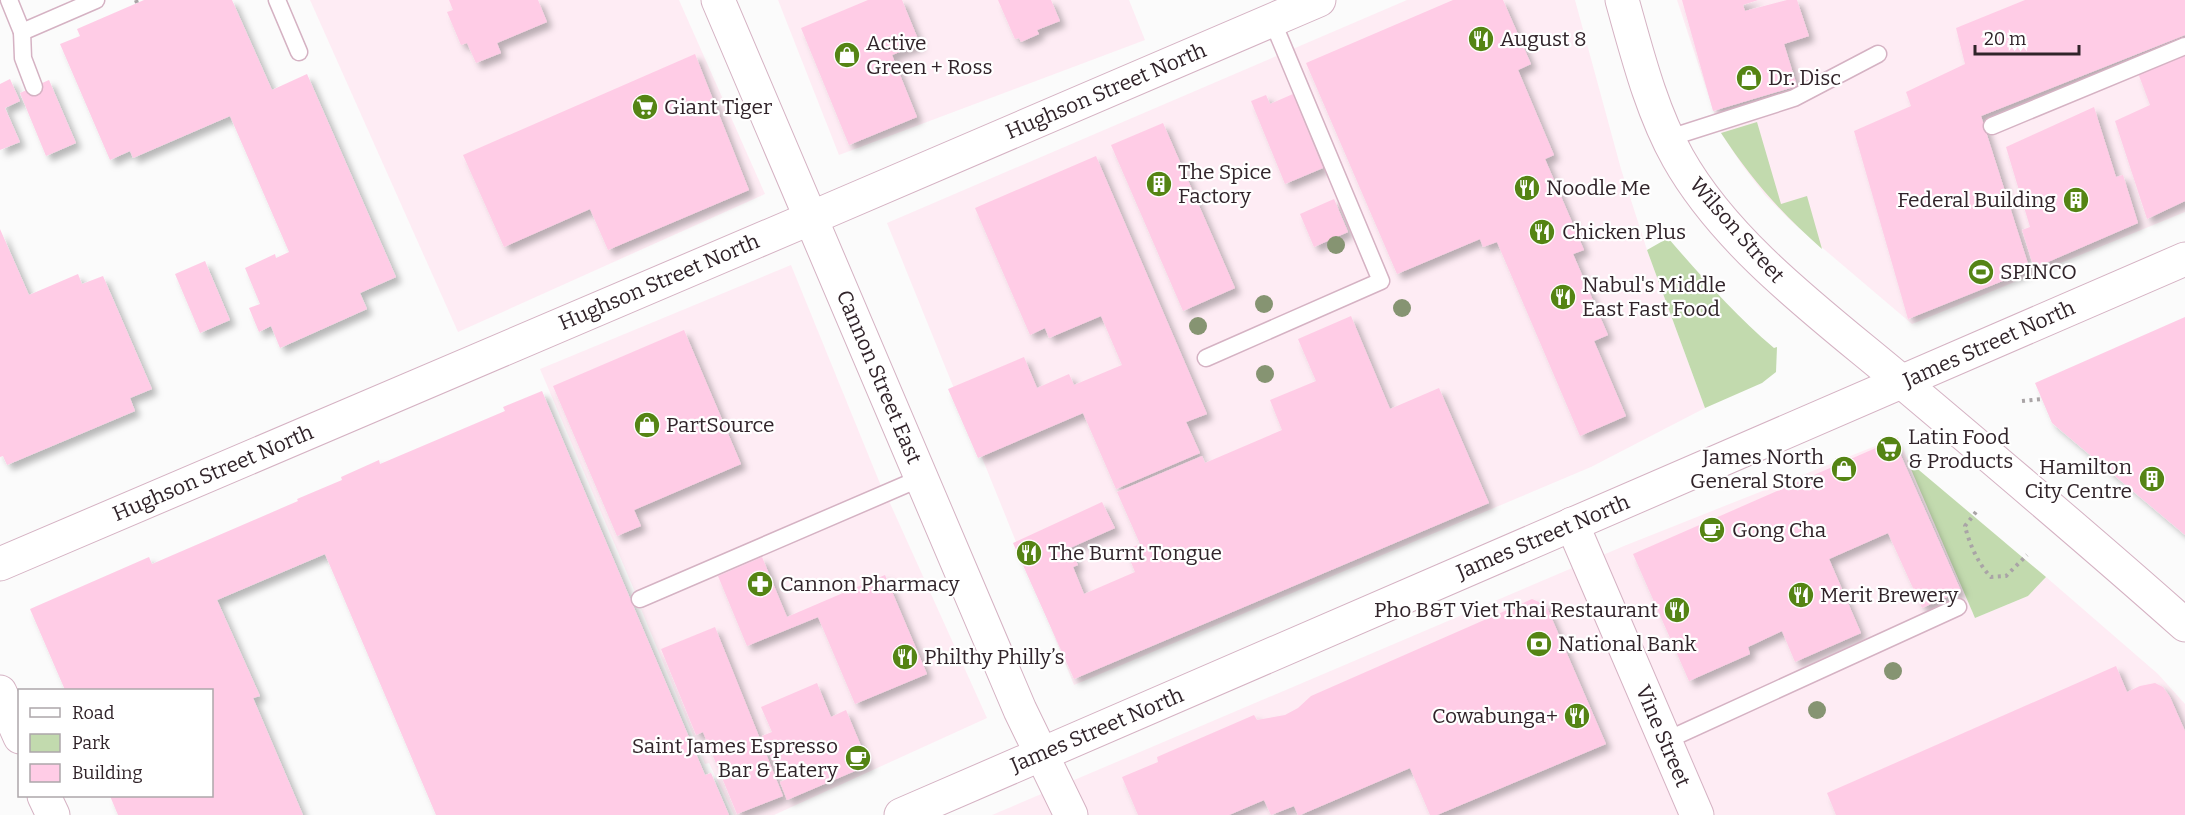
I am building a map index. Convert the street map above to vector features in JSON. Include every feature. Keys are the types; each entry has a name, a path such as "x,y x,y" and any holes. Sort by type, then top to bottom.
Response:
{"main road":[{"name":"Cannon Street East","path":"718,0 1020,710 1071,815"},
{"name":"Hughson Street North","path":"0,564 1319,0"},
{"name":"Wilson Street","path":"1622,0 1655,109 1677,158 1702,195 1775,275 2110,558 2185,625"},
{"name":"James Street North","path":"901,815 2185,259"},
{"name":"Vine Street","path":"1572,524 1697,815"},
{"path":"0,692 18,732"},
{"path":"45,797 53,815"}],"lane":[{"path":"9,0 22,32 23,58 34,87"},
{"path":"22,32 96,0"},
{"path":"277,0 299,52"},
{"path":"1206,358 1381,280 1272,20"},
{"path":"1992,126 2185,46"},
{"path":"1669,138 1794,98 1878,54"},
{"path":"640,599 921,478"},
{"path":"1665,741 1958,607"}],"path":[{"path":"2022,401 2042,399"},
{"path":"1976,512 1965,526 1967,535 1984,570 1991,578 2006,576 2027,555"}],"shaded area":[{"path":"310,0 679,0 765,194 458,332"},
{"path":"778,0 1129,0 1145,40 839,155"},
{"path":"1407,0 1575,0 1621,169 1647,250 1705,408 1591,467 1074,685 887,223"},
{"path":"1677,0 2185,0 2185,212 1912,324 1792,222 1765,195 1742,165 1721,133"},
{"path":"791,265 881,486 635,592 540,369"},
{"path":"1898,437 1975,618 2028,596 2046,577 2158,674 2185,704 2185,815 992,815 1624,546"},
{"path":"889,501 987,718 774,815 734,815 709,763 705,764 641,609"}],"green space":[{"path":"1757,122 1781,204 1807,196 1822,249 1767,195 1721,133"},
{"path":"1668,238 1732,309 1774,348 1777,347 1776,372 1762,383 1705,408 1647,250"},
{"path":"1907,460 2046,577 2028,596 1975,618"}],"building":[{"path":"144,0 232,0 272,90 307,74 396,277 360,293 367,309 280,348 271,326 259,332 249,308 260,304 245,268 275,254 276,258 289,252 230,116 133,158 130,151 110,160 60,44 80,36 77,29"},
{"path":"449,0 538,0 547,22 497,43 501,53 476,63 467,43 461,45 447,12 453,10"},
{"path":"868,0 902,0 920,44 892,55 917,117 849,145 801,28"},
{"path":"998,0 1051,0 1060,21 1037,30 1039,34 1021,42 1019,38 1015,39"},
{"path":"1453,0 1503,0 1531,64 1518,70 1554,155 1545,159 1584,250 1573,254 1608,335 1594,341 1626,416 1580,436 1497,242 1483,247 1480,239 1397,274 1306,63"},
{"path":"1682,0 1758,0 1743,5 1745,11 1787,0 1797,0 1809,36 1784,44 1797,86 1713,111"},
{"path":"2025,0 2185,0 2185,35 1981,116 2030,270 1908,319 1854,131 1911,106 1906,92 1965,64 1956,28"},
{"name":"Giant Tiger","path":"695,54 749,190 608,250 590,209 504,247 463,155"},
{"path":"2185,54 2185,201 2147,219 2115,121 2150,105 2138,73"},
{"path":"10,79 20,101 5,108 20,142 0,150 0,84"},
{"path":"49,80 76,143 46,156 20,93"},
{"path":"1293,94 1323,168 1285,184 1251,101 1266,95 1270,104"},
{"name":"Federal Building","path":"2094,107 2116,177 2123,175 2138,223 2034,268 2022,230 2030,227 2006,147"},
{"name":"The Spice Factory","path":"1163,123 1235,288 1183,311 1111,145"},
{"path":"1096,156 1207,414 1186,422 1200,453 1116,489 1083,413 978,458 948,389 1024,357 1037,388 1069,374 1074,385 1122,365 1101,316 1049,338 1045,328 1030,335 975,208"},
{"path":"1334,199 1348,232 1314,247 1300,214"},
{"path":"0,229 29,295 78,274 82,284 103,276 152,389 130,398 135,411 7,465 3,456 0,457"},
{"path":"205,261 230,320 200,333 175,274"},
{"path":"1351,316 1390,409 1439,388 1489,503 1074,679 1013,543 1102,502 1115,528 1070,548 1078,565 1073,567 1084,594 1135,572 1126,550 1140,544 1117,492 1202,456 1205,463 1282,430 1270,400 1316,381 1298,339"},
{"name":"Hamilton City Centre","path":"2185,317 2185,535 2052,423 2035,383"},
{"name":"PartSource","path":"684,330 741,464 634,510 641,526 617,536 553,386"},
{"path":"542,391 705,775 711,773 729,815 436,815 325,554 217,600 260,696 253,698 303,815 118,815 110,797 213,797 213,689 65,689 30,609 149,557 152,564 298,501 297,499 342,480 341,477 379,460 380,464 505,411 503,407"},
{"path":"1894,440 1961,591 1922,608 1888,533 1829,559 1861,633 1795,662 1782,631 1748,647 1750,654 1689,681 1633,554"},
{"path":"762,557 787,617 885,575 927,674 855,704 818,617 747,646 718,576"},
{"path":"1532,599 1546,605 1606,744 1437,815 1430,815 1410,768 1300,815 1294,806 1271,815 1264,800 1229,815 1138,815 1122,777 1158,762 1157,757 1254,715 1257,720 1285,715 1298,708 1311,696"},
{"path":"715,627 783,796 737,814 703,732 696,735 661,649"},
{"path":"2116,666 2127,692 2155,683 2163,687 2170,697 2185,731 2185,815 1836,815 1827,793"},
{"path":"817,683 831,717 846,710 869,765 787,800 780,782 787,779 780,762 772,760 762,736 772,732 761,707"}],"place":[{"name":"August 8","path":"1481,39"},
{"name":"Active Green + Ross","path":"847,55"},
{"name":"Dr. Disc","path":"1749,78"},
{"name":"Giant Tiger","path":"645,107"},
{"name":"The Spice Factory","path":"1159,184"},
{"name":"Noodle Me","path":"1527,188"},
{"name":"Federal Building","path":"2076,200"},
{"name":"Chicken Plus","path":"1542,232"},
{"name":"SPINCO","path":"1981,272"},
{"name":"Nabul's Middle East Fast Food","path":"1563,297"},
{"name":"PartSource","path":"647,425"},
{"name":"Latin Food & Products","path":"1889,449"},
{"name":"James North General Store","path":"1844,469"},
{"name":"Hamilton City Centre","path":"2152,479"},
{"name":"Gong Cha","path":"1712,530"},
{"name":"The Burnt Tongue","path":"1029,553"},
{"name":"Cannon Pharmacy","path":"760,584"},
{"name":"Merit Brewery","path":"1801,595"},
{"name":"Pho B&T Viet Thai Restaurant","path":"1677,610"},
{"name":"National Bank","path":"1539,644"},
{"name":"Philthy Philly’s","path":"905,657"},
{"name":"Cowabunga+","path":"1577,716"},
{"name":"Saint James Espresso Bar & Eatery","path":"858,758"}]}
